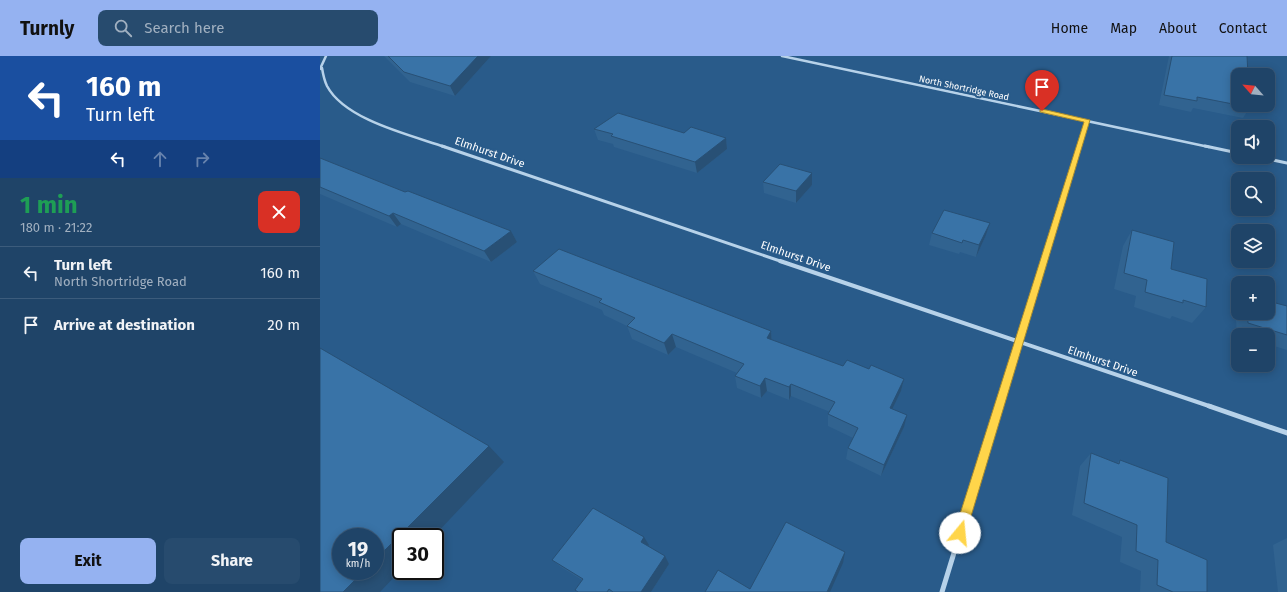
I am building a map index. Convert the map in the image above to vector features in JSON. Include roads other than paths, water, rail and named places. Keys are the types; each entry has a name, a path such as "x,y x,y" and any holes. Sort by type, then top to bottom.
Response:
{"street":[{"path":"321,69 326,56"},
{"name":"North Shortridge Road","path":"782,56 1231,151"},
{"name":"Elmhurst Drive","path":"321,69 324,80 335,96 362,114 384,125 1287,433"},
{"path":"942,592 1087,120"},
{"path":"1275,160 1287,163"}]}
